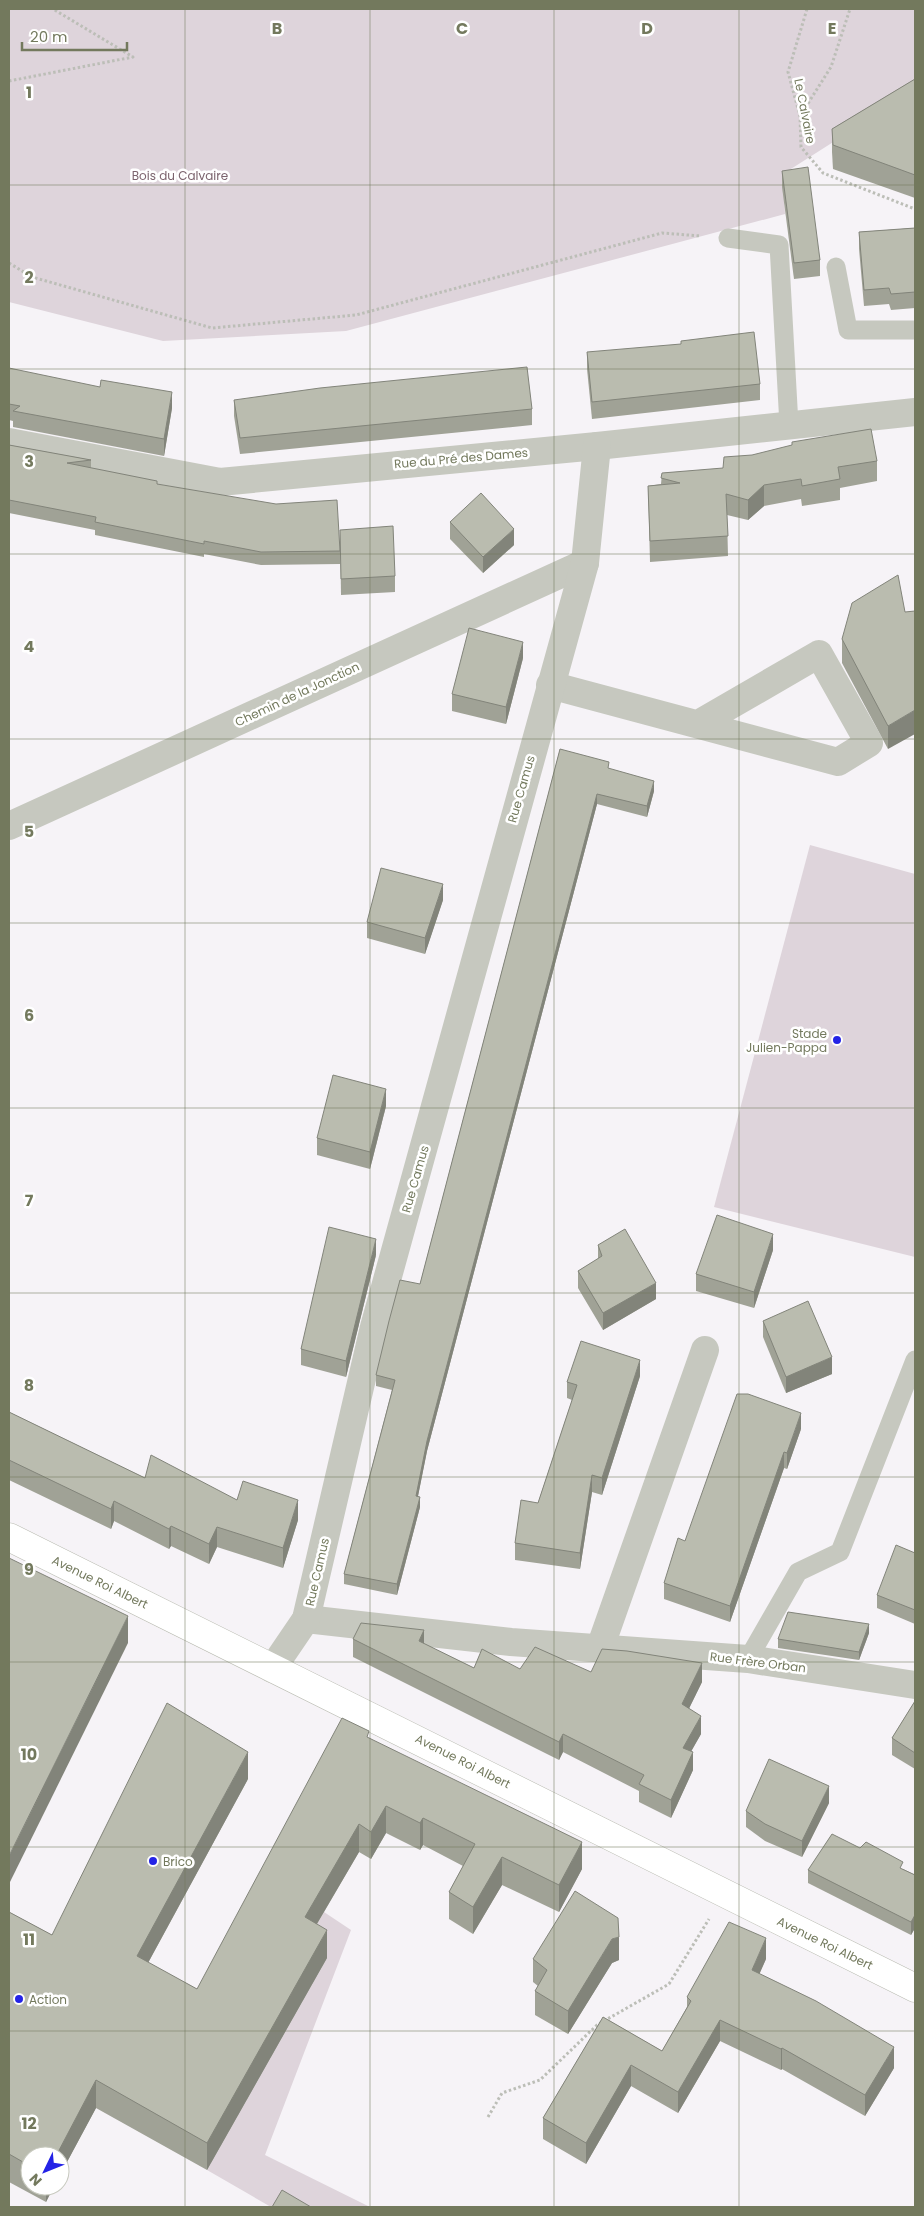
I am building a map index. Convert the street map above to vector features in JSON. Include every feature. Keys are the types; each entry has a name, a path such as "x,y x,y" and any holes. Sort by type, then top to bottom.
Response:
{"main road":[{"name":"Avenue Roi Albert","path":"9,1537 915,1988"}],"street":[{"name":"Rue du Pré des Dames","path":"9,442 220,482 597,446 915,412"},
{"name":"Rue Camus","path":"272,1669 306,1619 374,1327 585,563 597,446"},
{"name":"Chemin de la Jonction","path":"9,826 585,563"},
{"path":"550,685 838,762 869,743 819,654 698,724"},
{"path":"600,1648 705,1350"},
{"name":"Rue Frère Orban","path":"306,1619 511,1642 748,1659 915,1685"}],"lane":[{"path":"728,238 779,245 789,425"},
{"path":"836,267 848,330 915,330"},
{"path":"748,1659 798,1572 840,1552 915,1360"}],"path":[{"path":"9,82 134,57 53,9"},
{"name":"Le Calvaire","path":"807,9 788,72 800,116 801,147 823,173 915,209"},
{"path":"800,116 831,68 850,9"},
{"path":"9,263 32,277 212,328 356,316 662,233 728,238"},
{"path":"488,2117 502,2093 540,2080 597,2025 669,1984 725,1893"}],"green space":[{"name":"Bois du Calvaire","path":"9,9 915,9 915,90 783,174 785,214 346,331 163,341 9,302"},
{"name":"Stade Julien-Pappa","path":"810,845 915,874 915,1257 714,1207"},
{"path":"324,1912 351,1930 265,2155 370,2207 271,2207 207,2170 327,1958 305,1944"}],"building":[{"path":"915,79 915,175 833,145 832,129"},
{"path":"808,167 820,260 794,263 782,171"},
{"path":"915,228 915,292 891,294 889,288 864,290 859,232"},
{"path":"754,332 760,384 592,402 587,352 681,344 681,341"},
{"path":"527,367 532,409 240,438 234,400 320,388"},
{"path":"9,368 100,387 101,380 172,392 164,439 13,411 20,406 9,404"},
{"path":"871,429 877,461 838,467 840,479 802,486 801,479 764,485 748,500 726,494 728,536 650,541 648,486 680,483 661,478 662,473 723,468 724,457 752,455 792,445 792,442"},
{"path":"9,445 91,460 67,463 157,481 157,484 276,504 337,500 340,551 261,552 204,541 204,544 95,522 96,517 9,500"},
{"path":"481,493 514,529 483,557 450,522"},
{"path":"393,526 395,576 341,579 340,530"},
{"path":"898,575 905,612 915,611 915,710 888,726 842,639 852,603"},
{"path":"469,628 523,642 506,707 452,694"},
{"path":"560,749 609,762 608,768 654,781 647,806 597,794 427,1441 416,1496 420,1497 397,1584 344,1574 395,1380 376,1375 389,1321 400,1280 420,1284"},
{"path":"381,868 443,884 425,938 367,922"},
{"path":"333,1075 386,1089 370,1152 317,1138"},
{"path":"717,1215 773,1234 754,1292 696,1274"},
{"path":"329,1227 376,1239 346,1361 301,1349"},
{"path":"625,1229 656,1283 603,1313 578,1271 602,1256 598,1245"},
{"path":"808,1301 832,1357 786,1377 763,1321"},
{"path":"581,1341 640,1360 602,1478 592,1475 580,1553 515,1543 521,1500 538,1503 577,1385 567,1382"},
{"path":"737,1394 748,1394 801,1413 787,1453 784,1452 730,1606 664,1583 678,1538 685,1541"},
{"path":"9,1412 145,1478 151,1455 237,1500 243,1481 298,1500 283,1548 217,1527 209,1544 171,1526 169,1529 114,1501 111,1509 9,1460"},
{"path":"896,1545 915,1553 915,1610 877,1595"},
{"path":"9,1558 128,1616 9,1856"},
{"path":"788,1612 869,1624 859,1652 778,1639"},
{"path":"361,1623 424,1630 419,1641 474,1668 482,1649 520,1669 535,1647 591,1672 602,1649 702,1663 682,1704 701,1716 683,1748 693,1752 671,1800 639,1784 644,1775 563,1734 559,1742 353,1639"},
{"path":"915,1701 915,1753 892,1738"},
{"path":"167,1703 248,1752 137,1956 197,1989 342,1718 369,1731 367,1737 582,1842 559,1885 502,1857 473,1907 449,1892 475,1844 423,1818 420,1823 386,1806 371,1832 359,1824 305,1917 327,1930 207,2143 96,2080 61,2146 20,2146 20,2160 9,2154 9,1912 52,1935"},
{"path":"769,1759 829,1786 802,1841 765,1824 746,1811"},
{"path":"832,1834 860,1848 866,1842 903,1862 900,1868 915,1875 915,1915 911,1922 808,1870"},
{"path":"575,1891 618,1918 619,1937 612,1939 568,2011 535,1991 547,1970 533,1959"},
{"path":"729,1922 766,1938 752,1970 816,2001 894,2047 865,2095 782,2048 720,2020 678,2092 631,2065 586,2143 543,2118 603,2017 662,2051 691,2001 687,1997"},
{"path":"282,2190 311,2207 272,2207"}],"place":[{"name":"Stade Julien-Pappa","path":"837,1040"},
{"name":"Brico","path":"153,1861"},
{"name":"Action","path":"19,1999"}]}
